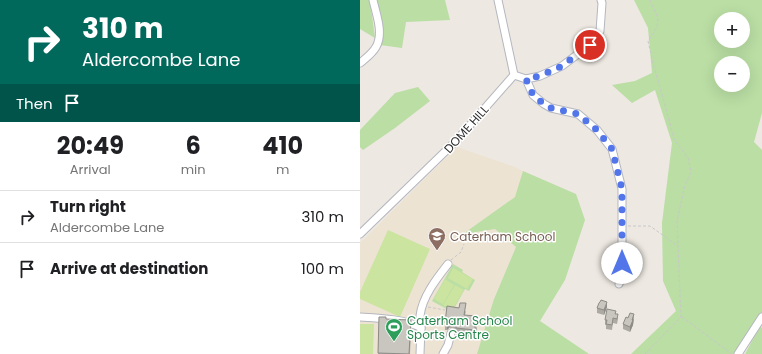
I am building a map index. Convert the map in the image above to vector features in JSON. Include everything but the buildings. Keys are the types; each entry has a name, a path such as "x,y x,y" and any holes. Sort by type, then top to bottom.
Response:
{"street":[{"path":"360,63 371,54 379,39 373,0"},
{"path":"498,0 514,75 526,79 540,76 562,66 590,45 600,31 601,0"},
{"name":"DOME HILL","path":"360,234 456,141 514,75"},
{"path":"526,79 533,95 544,104 551,108 578,114 597,130 612,149 622,189 622,275 619,284"},
{"path":"420,354 420,315 424,301 434,281 448,264"},
{"path":"360,317 373,317 398,321 421,328"},
{"path":"738,354 762,318"},
{"path":"443,354 448,345 451,332"}],"path":[{"path":"645,354 681,316 677,221 684,185 691,172 688,158 674,139 653,63 648,41 658,22 655,10 650,0"},
{"path":"622,226 650,226 678,246"},
{"path":"448,264 452,258 461,252 464,244"},
{"path":"423,307 445,310"},
{"path":"681,316 732,354"}],"shaded area":[{"name":"Caterham School","path":"457,147 523,171 516,247 494,299 496,354 360,354 360,243"}],"green space":[{"path":"360,0 370,0 375,38 360,29"},
{"path":"375,0 445,0 450,20 406,22 402,48 380,45 384,33"},
{"path":"634,0 762,0 762,113 754,142 762,150 762,314 735,354 631,354 676,311 663,281 662,223 672,143 655,90 632,103 612,85 635,81 652,73 648,28"},
{"path":"418,87 430,101 363,150 360,147 360,130 395,93"},
{"path":"523,171 576,194 585,220 565,280 540,321 589,354 477,354 494,299 516,247 495,229 463,234 515,197"},
{"path":"388,230 430,249 400,317 360,299 360,292"},
{"path":"453,264 475,280 469,291 465,289 452,312 432,301"},
{"path":"453,268 473,279 467,289 448,278"},
{"path":"445,279 454,285 443,304 434,299"},
{"path":"455,285 464,290 452,310 443,305"},
{"path":"360,324 374,324 373,354 360,354"},
{"path":"760,326 762,328 762,354 745,354"}],"place":[{"name":"Caterham School","path":"437,251"},
{"name":"Caterham School Sports Centre","path":"394,342"}],"route":[{"path":"590,45 562,66 540,76 526,79 533,95 544,104 551,108 578,114 597,130 612,149 622,189 622,263"}]}
